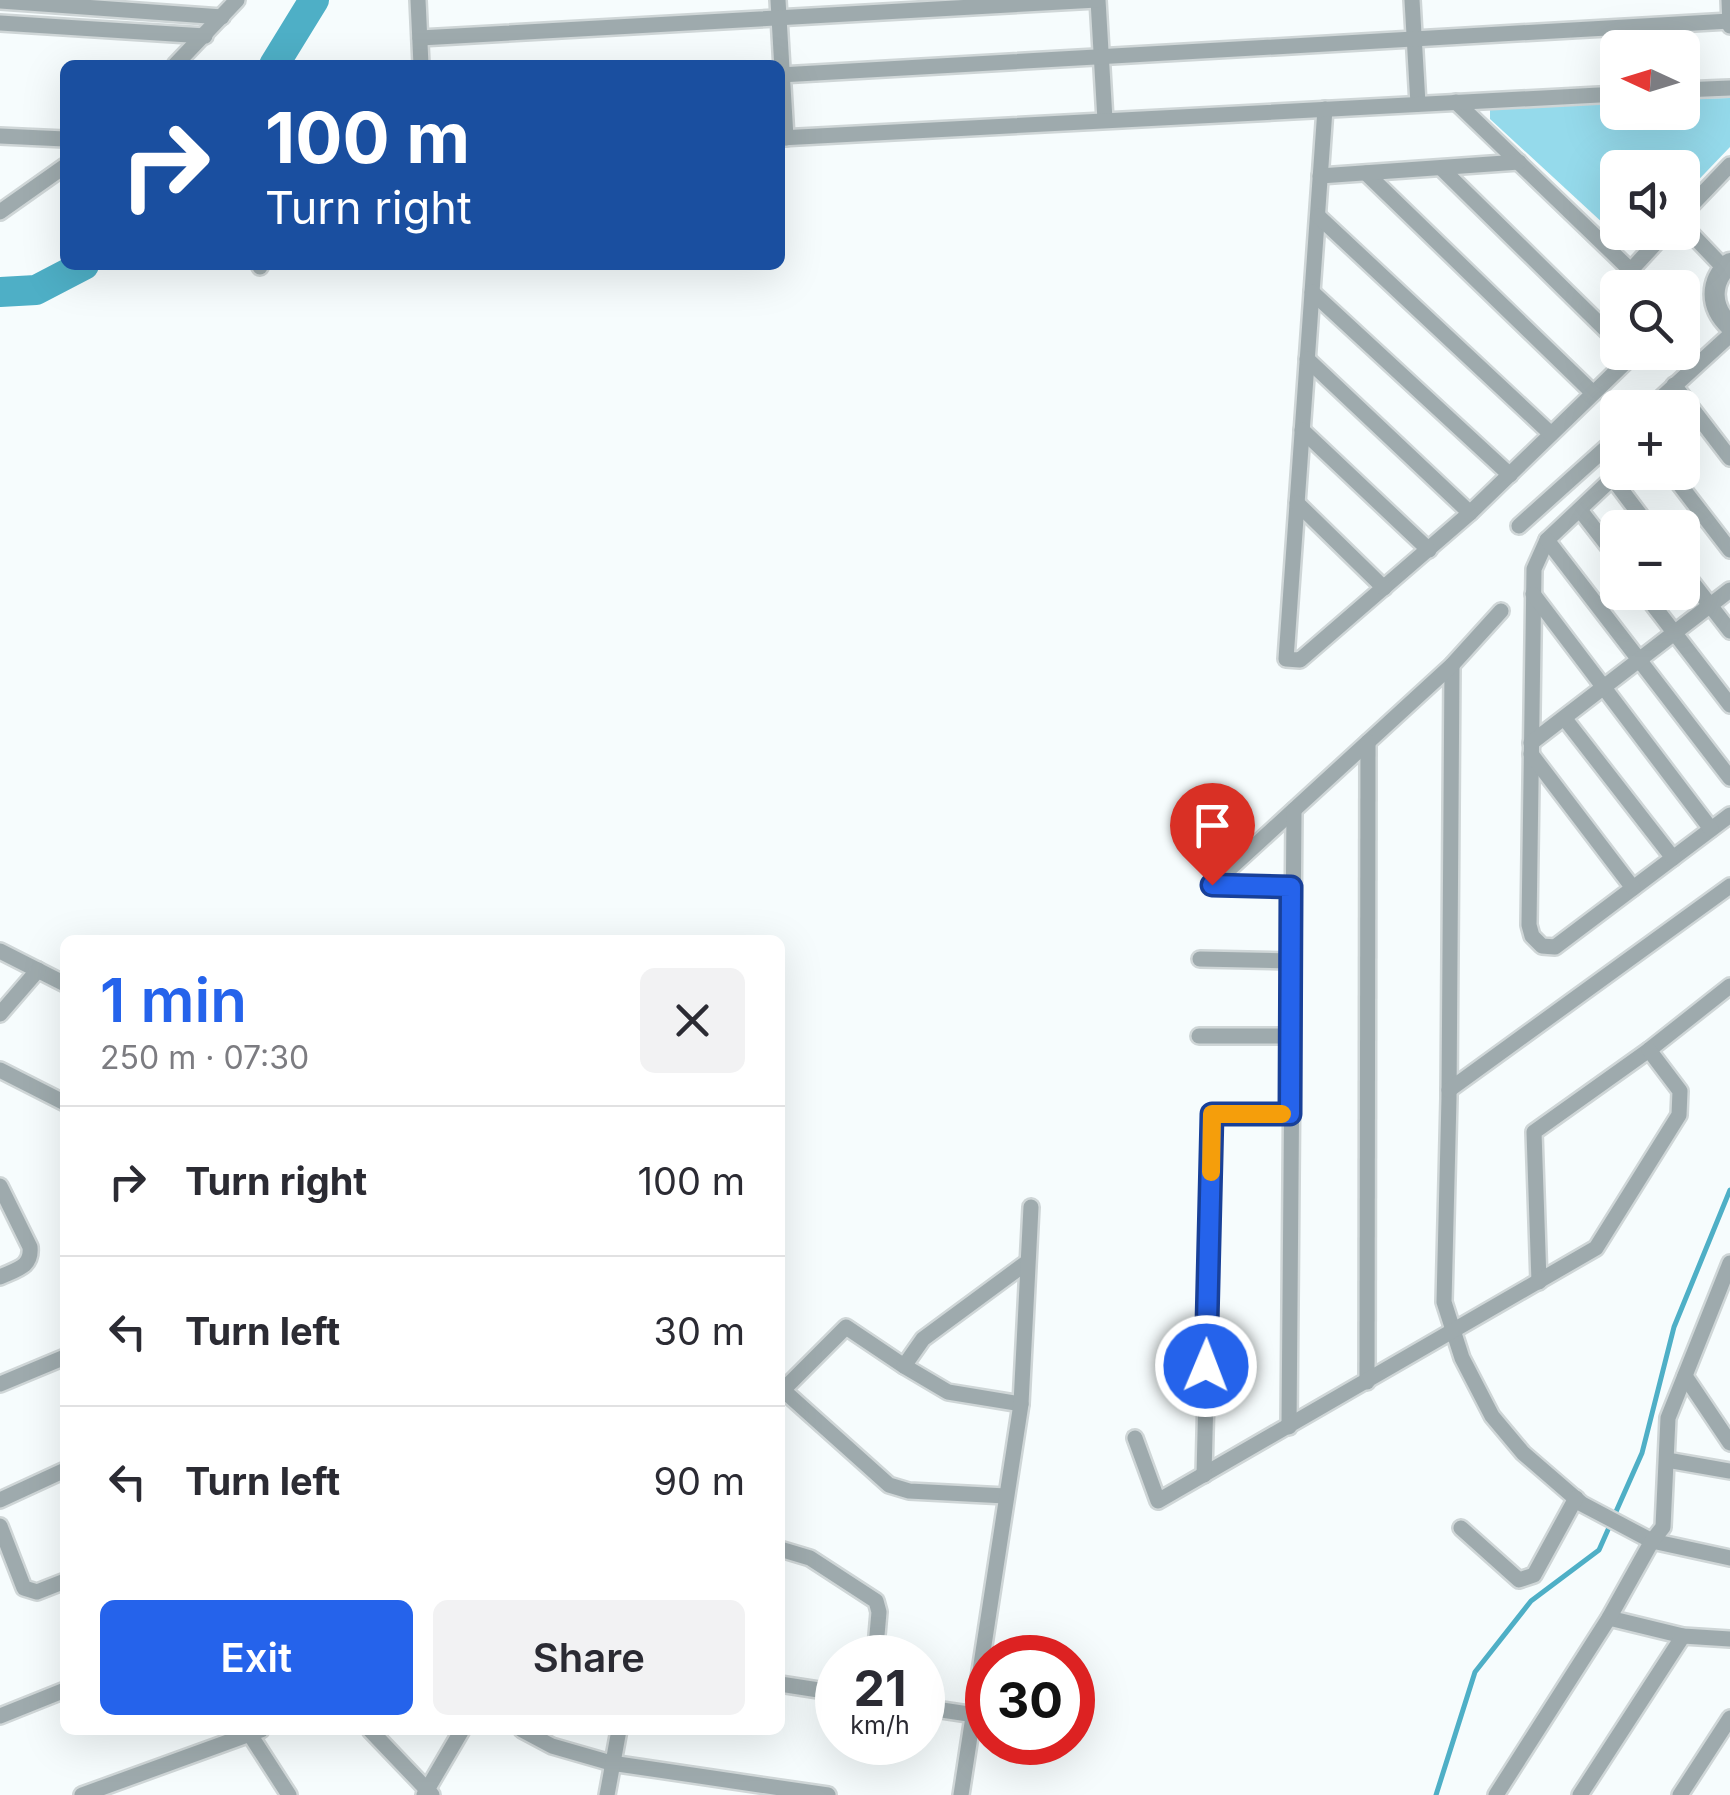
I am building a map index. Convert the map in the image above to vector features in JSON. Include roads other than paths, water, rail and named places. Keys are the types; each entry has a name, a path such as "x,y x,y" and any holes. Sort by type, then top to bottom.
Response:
{"street":[{"path":"179,60 237,0"},
{"path":"418,0 421,60"},
{"path":"778,0 780,60"},
{"path":"420,38 1097,0 1105,120"},
{"path":"1412,0 1418,104"},
{"path":"785,75 1730,24 1728,0"},
{"path":"0,1 222,17"},
{"path":"0,22 205,36"},
{"path":"1700,89 1730,88"},
{"path":"785,138 1600,95"},
{"path":"1456,102 1631,270 1649,250"},
{"path":"1326,108 1286,659 1300,660 1429,550 1616,370"},
{"path":"0,136 60,140"},
{"path":"1320,176 1519,162"},
{"path":"1441,168 1600,324"},
{"path":"1700,198 1729,168"},
{"path":"0,212 60,170"},
{"path":"1366,173 1593,393"},
{"path":"1318,216 1551,434"},
{"path":"1700,241 1727,266 1718,276 1714,295 1719,313 1730,326"},
{"path":"1312,292 1510,475"},
{"path":"1669,390 1730,335"},
{"path":"1307,359 1470,513"},
{"path":"1674,385 1676,390"},
{"path":"1700,425 1730,458"},
{"path":"1302,430 1429,550"},
{"path":"1519,526 1600,453"},
{"path":"1601,490 1547,540 1534,569 1529,925 1536,941 1542,946 1555,946 1730,814"},
{"path":"1684,490 1730,550"},
{"path":"1297,503 1384,588"},
{"path":"1580,510 1600,536"},
{"path":"1547,540 1730,778"},
{"path":"1531,749 1730,590"},
{"path":"1700,593 1730,631"},
{"path":"1533,594 1711,829"},
{"path":"1658,610 1730,705"},
{"path":"1291,887 1212,885 1452,665 1501,611"},
{"path":"1452,665 1444,1302 1462,1358 1492,1416 1523,1453 1579,1501 1652,1541 1730,1558"},
{"path":"1565,719 1673,858"},
{"path":"1367,1382 1368,742"},
{"path":"1531,749 1633,888"},
{"path":"1289,1426 1294,810"},
{"path":"1449,1090 1730,886"},
{"path":"0,951 60,981"},
{"path":"1200,959 1291,961"},
{"path":"0,1014 38,970"},
{"path":"1539,1282 1534,1132 1650,1050 1730,986"},
{"path":"1199,1036 1290,1036"},
{"path":"1134,1438 1158,1501 1596,1248 1680,1115 1680,1091 1650,1050"},
{"path":"0,1070 60,1100"},
{"path":"1204,1475 1212,1114"},
{"path":"0,1186 30,1247 31,1258 26,1266 0,1277"},
{"path":"986,1635 1020,1404 1032,1207"},
{"path":"904,1366 924,1339 1026,1263"},
{"path":"1496,1795 1610,1618 1663,1527 1668,1418 1730,1263"},
{"path":"1718,1293 1730,1309"},
{"path":"785,1388 846,1327 948,1392 1020,1404"},
{"path":"0,1384 60,1359"},
{"path":"1684,1376 1730,1443"},
{"path":"785,1394 889,1485 909,1491 1006,1496"},
{"path":"1667,1460 1730,1472"},
{"path":"0,1500 60,1472"},
{"path":"1461,1528 1519,1580 1534,1575 1579,1501"},
{"path":"0,1526 4,1551 24,1588 37,1592 60,1583"},
{"path":"785,1550 810,1558 876,1601 877,1635"},
{"path":"1610,1618 1683,1636 1730,1639"},
{"path":"1580,1795 1683,1636"},
{"path":"785,1685 815,1690"},
{"path":"0,1716 60,1692"},
{"path":"1680,1795 1730,1718"},
{"path":"82,1795 247,1735"},
{"path":"257,1735 289,1795"},
{"path":"375,1735 428,1793 459,1735"},
{"path":"531,1735 552,1746 612,1762 828,1795"},
{"path":"607,1795 619,1735"},
{"path":"961,1795 966,1765"}],"lane":[{"path":"1212,1114 1290,1114"}],"waterway":[{"path":"277,60 314,0"},
{"path":"0,292 36,290 74,270"},
{"path":"1436,1795 1475,1672 1531,1601 1599,1550 1642,1453 1674,1327 1730,1190"}]}
